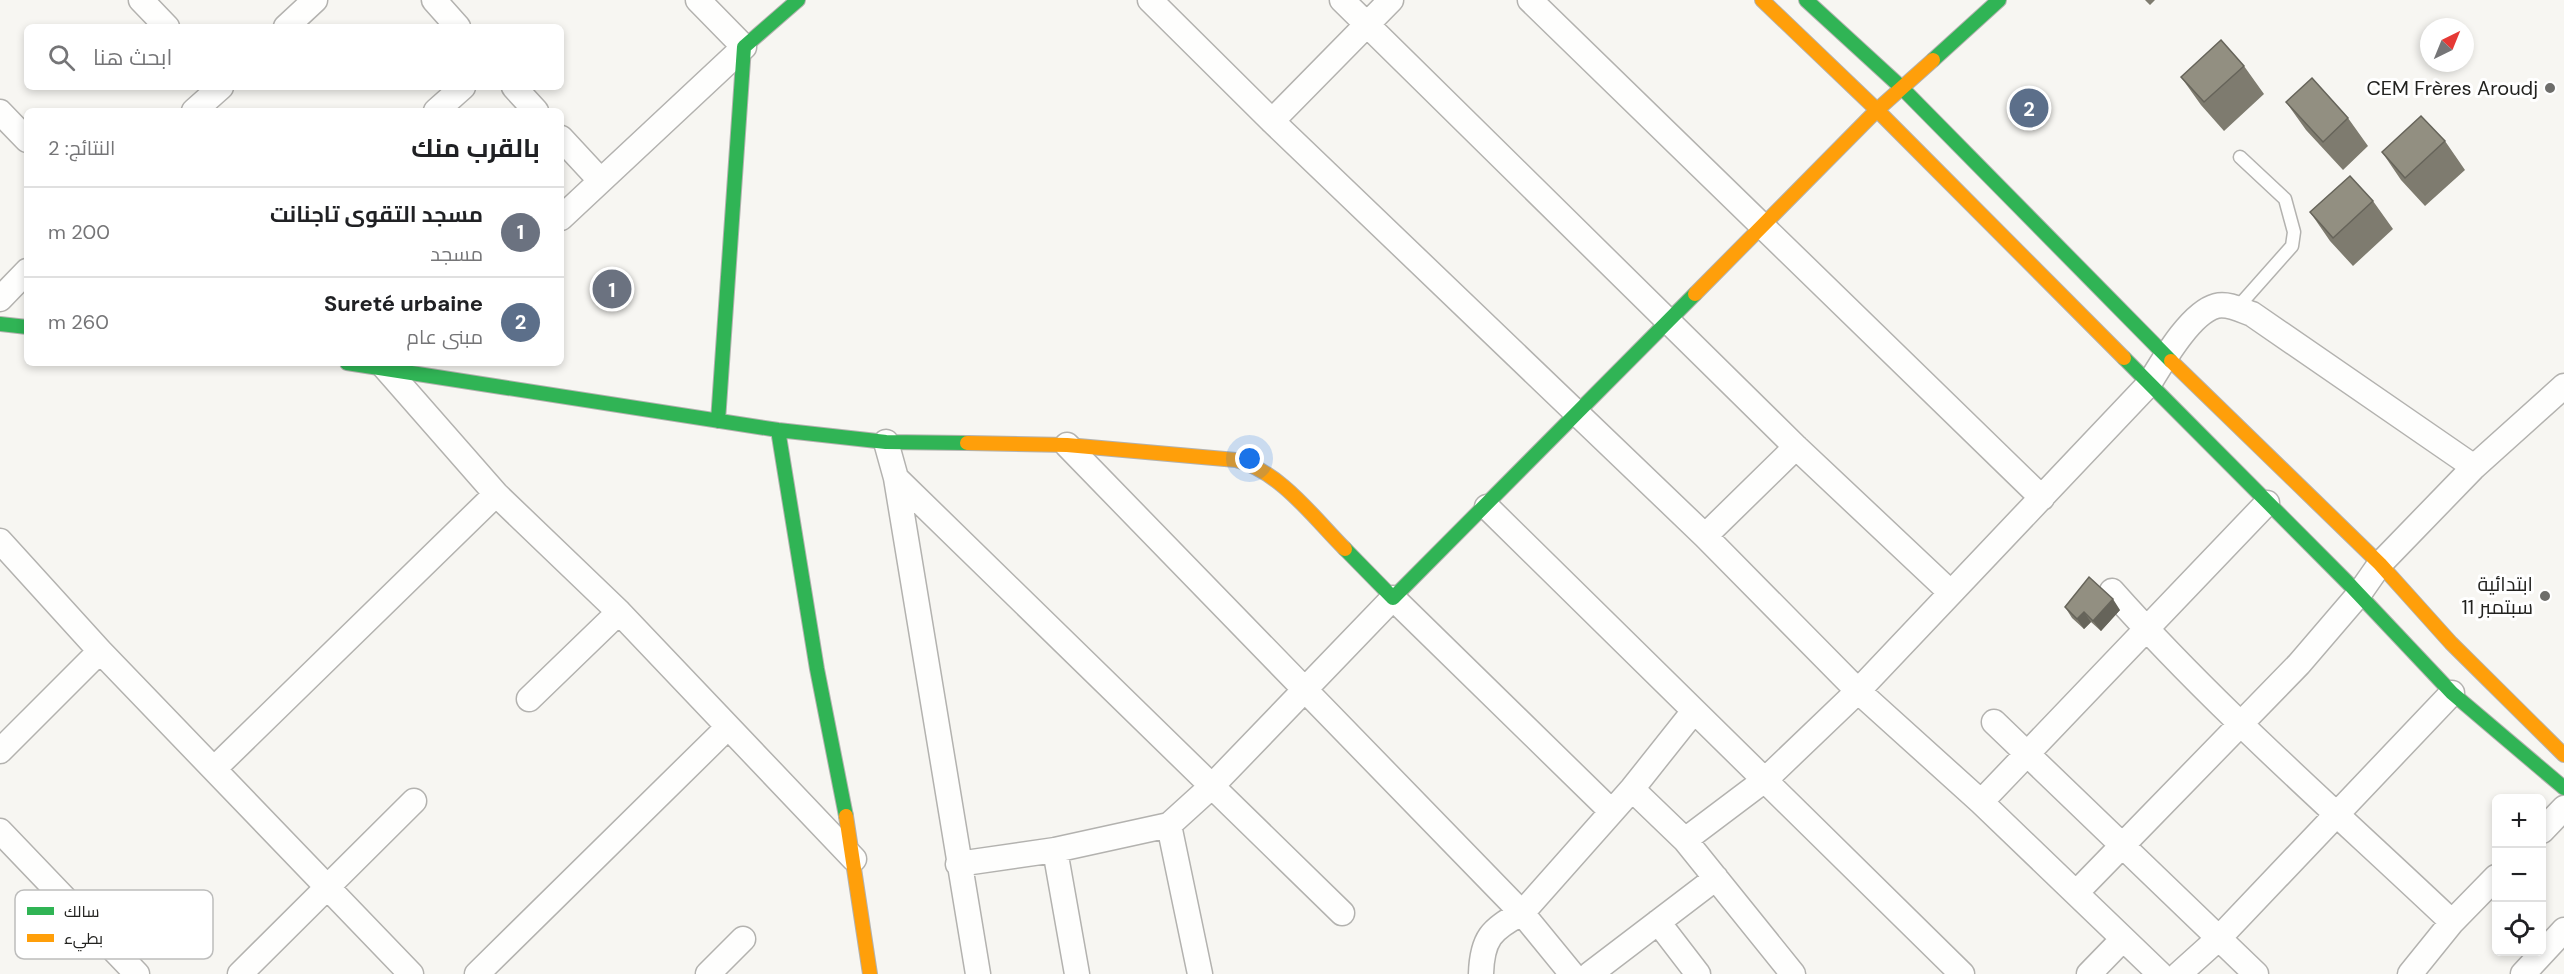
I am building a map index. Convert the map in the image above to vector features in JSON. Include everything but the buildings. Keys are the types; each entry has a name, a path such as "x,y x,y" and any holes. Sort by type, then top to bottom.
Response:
{"street":[{"path":"141,0 163,24"},
{"path":"289,24 315,0"},
{"path":"434,0 455,24"},
{"path":"698,0 744,47 718,421"},
{"path":"564,215 744,47 798,0"},
{"path":"1150,0 1576,415 1705,536 1858,691 1981,802 2122,940 2160,974"},
{"path":"1342,0 1669,319 1796,447 1950,592"},
{"path":"1272,121 1391,0"},
{"path":"1530,0 2042,498"},
{"path":"1762,0 1877,110 2359,594 2452,693 2564,788"},
{"path":"1806,0 1902,88 2238,428 2380,564 2451,643 2564,755"},
{"path":"958,864 1055,850 1170,825 1212,786 1394,598 1487,507 1669,319 1877,110 1999,0"},
{"path":"197,108 218,90"},
{"path":"439,108 460,90"},
{"path":"517,90 533,108"},
{"path":"0,112 24,137"},
{"path":"564,141 600,180"},
{"path":"0,299 24,275"},
{"path":"1685,840 1766,779 1858,691 2149,384 2167,354 2201,314 2216,306 2237,308 2252,314 2474,466"},
{"path":"0,324 24,327"},
{"path":"398,367 777,430 886,442 1067,445 1222,457 1254,465 1278,483 1611,811"},
{"path":"398,367 496,494 618,612 854,859"},
{"path":"2076,893 2299,664 2359,594 2380,564 2474,466 2564,386"},
{"path":"777,430 817,669 854,859 870,974"},
{"path":"886,442 896,478 978,974"},
{"path":"1067,445 1306,688 1522,913 1572,974"},
{"path":"1705,536 1796,447"},
{"path":"896,478 1342,913"},
{"path":"214,769 496,494"},
{"path":"1981,802 2268,503"},
{"path":"1487,507 1962,974"},
{"path":"0,541 100,651 411,974"},
{"path":"2112,591 2147,630 2242,723 2452,922"},
{"path":"529,699 618,612"},
{"path":"0,751 100,651"},
{"path":"2179,974 2219,938 2452,693"},
{"path":"1480,974 1482,951 1489,937 1503,923 1522,913 1632,789 1694,711"},
{"path":"1994,722 2121,847 2256,974"},
{"path":"477,974 727,728"},
{"path":"1632,789 1685,840 1793,974"},
{"path":"240,974 414,801"},
{"path":"2546,826 2564,808"},
{"path":"1170,825 1200,974"},
{"path":"0,831 57,890"},
{"path":"1055,850 1077,974"},
{"path":"1590,974 1716,878"},
{"path":"2410,974 2452,922 2492,881"},
{"path":"1658,922 1698,974"},
{"path":"2523,974 2564,930"},
{"path":"708,974 743,939"},
{"path":"2089,974 2122,940"},
{"path":"123,959 137,974"}],"lane":[{"path":"2237,308 2292,246 2294,232 2285,199 2240,157"}],"traffic: fast":[{"path":"718,421 744,47 798,0"},
{"path":"1806,0 1902,88 2171,361"},
{"path":"1933,60 1999,0"},
{"path":"1345,549 1393,598 1695,294"},
{"path":"0,324 24,327"},
{"path":"2124,358 2351,586 2452,693 2564,788"},
{"path":"366,366 778,430 886,442 967,443"},
{"path":"778,430 817,669 846,816"}],"traffic: slow":[{"path":"1762,0 1877,110 2124,358"},
{"path":"1695,294 1877,110 1933,60"},
{"path":"2171,361 2380,564 2451,643 2564,755"},
{"path":"967,443 1067,445 1236,460 1268,474 1282,485 1345,549"},
{"path":"846,816 870,974"}],"place":[{"name":"CEM Frères Aroudj","path":"2550,88"},
{"name":"Sureté urbaine","path":"2029,108"},
{"name":"مسجد التقوى تاجنانت","path":"612,289"},
{"name":"ابتدائية 11 سبتمبر","path":"2545,596"}]}
